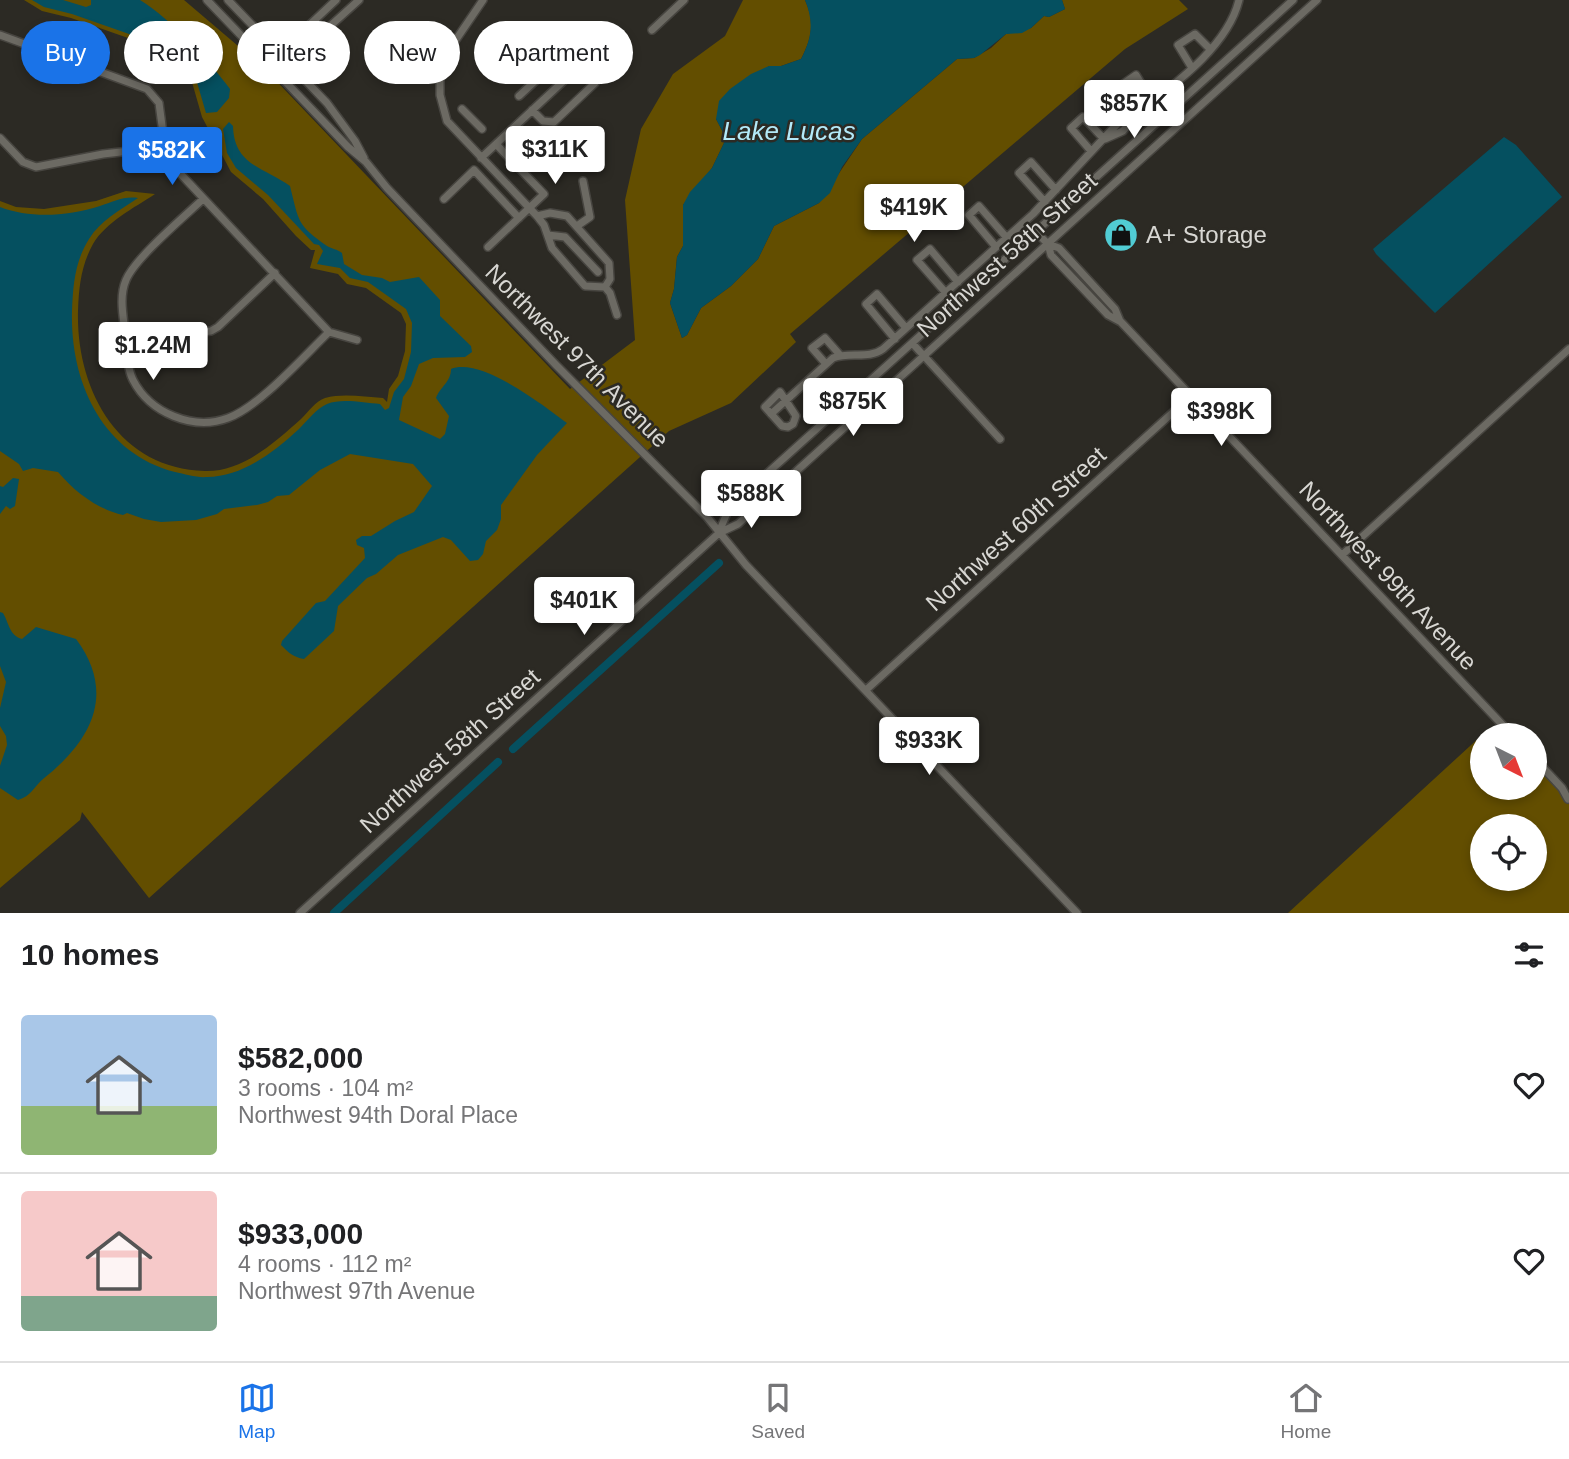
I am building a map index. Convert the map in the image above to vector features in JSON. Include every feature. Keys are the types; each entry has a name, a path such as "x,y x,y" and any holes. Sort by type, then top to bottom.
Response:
{"street":[{"name":"Northwest 97th Avenue","path":"207,0 237,30"},
{"name":"Northwest 97th Avenue","path":"228,0 248,21"},
{"path":"313,21 336,0"},
{"path":"335,21 358,0"},
{"path":"483,0 451,47 440,73 440,95 447,121 537,216 548,234 552,248 585,286 605,287 610,292 617,315"},
{"path":"652,30 684,0"},
{"path":"787,400 826,364 840,355 873,355 895,339 1045,202 1104,139 1123,131 1142,109 1174,86 1210,49 1231,19 1239,0"},
{"name":"Northwest 58th Street","path":"719,533 727,513 752,488 1293,0"},
{"name":"Northwest 58th Street","path":"300,913 719,533 737,524 1317,0"},
{"path":"1192,68 1178,45 1195,34 1210,49"},
{"path":"0,35 148,89 159,103 166,156 175,169 330,332 357,340"},
{"path":"481,158 532,110 586,60 598,74 596,83 554,122 543,121 532,110"},
{"path":"1142,109 1123,84 1131,77 1136,75 1152,102"},
{"name":"Northwest 97th Avenue","path":"288,84 348,147 366,162 387,188 506,313 653,460 707,517 746,565 1077,913"},
{"name":"Northwest 97th Avenue","path":"308,84 327,103 355,141 366,162"},
{"path":"520,96 533,84"},
{"path":"462,109 482,129"},
{"path":"1091,151 1071,128 1083,117 1104,139"},
{"path":"0,138 23,163 36,167 103,154 165,147"},
{"path":"488,247 544,194 496,144"},
{"path":"1045,202 1019,173 1031,162 1055,190"},
{"path":"444,199 474,170 519,218"},
{"path":"577,226 590,217 583,181"},
{"path":"203,199 135,264 126,279 121,310 132,379 154,405 169,415 209,424 248,409 330,332"},
{"path":"996,247 969,215 979,206 1007,238"},
{"path":"537,216 550,213 567,216 577,226 609,263 610,279 605,287"},
{"name":"Northwest 99th Avenue","path":"1037,232 1048,244 1059,248 1115,309 1121,321 1501,723"},
{"path":"548,234 565,237 598,272"},
{"path":"946,293 917,260 930,249 958,282"},
{"path":"126,340 211,331 275,273"},
{"path":"895,339 866,304 877,294 906,328"},
{"path":"826,364 812,348 825,338 840,355"},
{"path":"914,344 1000,439"},
{"path":"1342,555 1569,349"},
{"path":"780,392 787,400 796,416 793,424 788,427 782,426 765,407 780,392"},
{"name":"Northwest 60th Street","path":"866,690 1191,396"},
{"path":"1547,772 1568,799"}],"shaded area":[{"path":"24,0 184,0 209,21 124,21 124,37 110,32 110,21 80,21 42,11"},
{"path":"743,0 805,0 811,23 810,37 801,59 781,66 769,66 716,119 724,134 724,143 712,168 683,205 683,246 677,257 670,303 682,338 687,335 701,308 731,286 758,259 774,226 819,203 862,139 957,59 974,58 991,48 1006,34 1031,28 1044,16 1049,17 1065,9 1062,0 1179,0 1188,9 1125,49 790,334 796,342 731,403 669,431 149,898 82,812 80,820 0,888 0,201 16,207 44,209 96,201 126,191 155,194 113,222 93,244 83,268 80,285 79,340 94,395 108,420 126,440 148,456 174,467 205,471 232,467 269,446 325,398 354,396 383,398 387,402 389,389 398,376 405,351 406,324 401,313 366,288 347,284 338,274 310,268 315,250 311,250 263,199 231,172 202,117 192,84 223,84 223,33 237,45 237,84 279,84 570,389 635,340 625,200 641,129 673,74 725,36"},
{"path":"1470,746 1470,800 1547,800 1547,775 1569,800 1569,913 1288,913"}],"water":[{"path":"32,0 63,0 86,7 91,5 91,0 140,0 168,21 124,21 124,32 110,27 110,21 92,21 44,7"},
{"name":"Lake Lucas","path":"805,0 1062,0 1065,9 1049,17 1044,16 1022,33 1006,34 974,58 957,59 862,139 842,167 830,193 819,203 774,226 758,259 731,286 701,308 687,335 682,338 670,303 677,257 683,246 683,205 690,192 712,168 724,143 724,134 716,119 719,101 751,74 769,66 781,66 801,59 808,44 810,30 810,16"},
{"path":"223,80 230,89 229,98 217,112 206,113 198,84 223,84"},
{"path":"229,122 233,126 235,139 244,157 290,186 298,215 310,233 342,253 344,264 362,275 390,282 419,277 440,300 440,316 471,346 472,352 465,357 433,358 419,364 411,386 403,397 399,420 440,439 445,434 449,416 436,398 451,369 464,367 495,376 567,423 537,455 501,505 501,519 497,530 486,541 483,554 478,560 470,561 451,540 443,537 398,555 376,574 367,578 338,606 334,631 304,659 289,652 281,645 282,641 316,603 325,601 365,558 364,548 357,545 356,540 362,536 371,536 414,512 432,486 413,464 350,454 320,470 289,495 277,496 257,505 224,509 196,520 161,522 104,509 79,493 58,472 33,468 23,471 19,464 0,451 0,207 24,213 50,215 138,198 105,221 84,247 74,283 73,338 84,388 95,411 128,449 150,463 191,476 220,476 257,462 327,404 353,401 380,404 385,410 389,408 394,392 404,379 411,352 412,323 406,309 368,282 350,278 340,268 317,264 323,251 319,245 314,244 268,195 236,168 227,153 223,129"},
{"path":"1504,137 1516,145 1562,197 1435,313 1373,249"},
{"path":"13,478 19,479 15,506 10,509 6,506 0,514 0,486 3,487"},
{"path":"0,612 12,632 22,639 36,627 76,639 88,659 95,679 93,715 85,733 60,764 29,794 18,800 0,788 0,766 7,745 6,736 0,726 0,708 6,682 0,666"}],"waterway":[{"path":"513,749 719,563"},
{"path":"334,913 498,762"}],"place":[{"name":"A+ Storage","path":"1121,235"}]}
